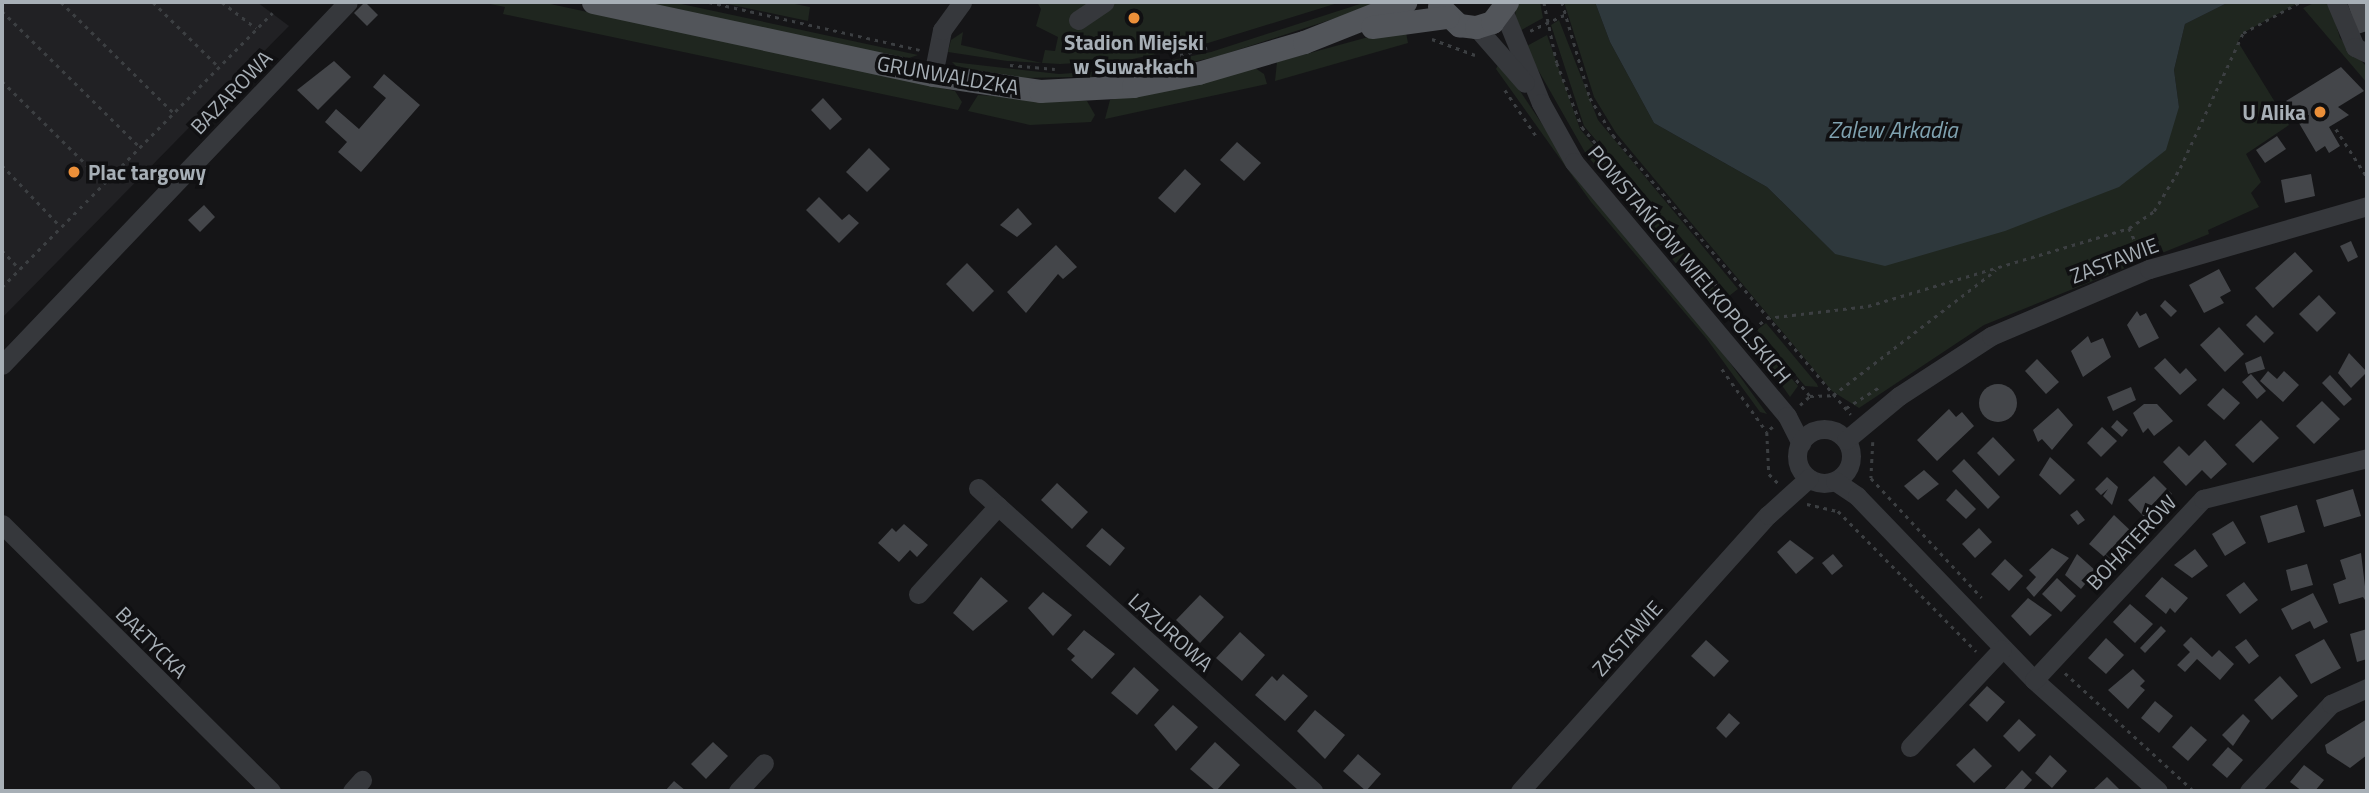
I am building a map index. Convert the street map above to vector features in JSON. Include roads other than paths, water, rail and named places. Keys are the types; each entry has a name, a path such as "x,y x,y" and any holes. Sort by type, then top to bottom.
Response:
{"main road":[{"name":"GRUNWALDZKA","path":"593,2 935,64 1040,91 1133,86 1442,9"},
{"name":"GRUNWALDZKA","path":"1304,42 1405,2"},
{"path":"1442,9 1476,27 1505,6"}],"street":[{"name":"BAZAROWA","path":"2,365 348,2"},
{"path":"935,64 942,30 962,2"},
{"path":"1078,20 1105,2"},
{"path":"2336,2 2355,47 2367,53"},
{"name":"POWSTAŃCÓW WIELKOPOLSKICH","path":"1505,6 1541,103"},
{"name":"POWSTAŃCÓW WIELKOPOLSKICH","path":"1476,27 1541,103 1594,189 1787,415 1801,444"},
{"name":"ZASTAWIE","path":"1842,437 1991,337 2149,269 2367,205"},
{"name":"ZASTAWIE","path":"1842,437 1857,422 1896,399"},
{"name":"POWSTAŃCÓW WIELKOPOLSKICH","path":"1787,415 1816,431"},
{"path":"1842,475 1804,473 1801,444 1816,431 1842,437 1842,475 1857,496 2034,680 2158,791"},
{"name":"BOHATERÓW","path":"2034,680 2203,499 2367,458"},
{"name":"ZASTAWIE","path":"1768,515 1790,495 1804,473"},
{"name":"ZASTAWIE","path":"1520,791 1804,473"},
{"name":"LAZUROWA","path":"978,488 1313,791"},
{"path":"918,594 998,506"},
{"name":"BAŁTYCKA","path":"2,524 271,791"},
{"path":"1910,747 2003,649"},
{"path":"2249,791 2332,704 2367,688"},
{"path":"737,791 764,763"}],"water":[{"name":"Zalew Arkadia","path":"1595,2 2229,2 2185,24 2174,70 2179,107 2166,150 2119,187 2005,231 1885,266 1835,254 1767,187 1654,123 1610,42"}],"place":[{"name":"Stadion Miejski w Suwałkach","path":"1134,18"},
{"name":"U Alika","path":"2320,112"},
{"name":"Plac targowy","path":"74,172"}]}
